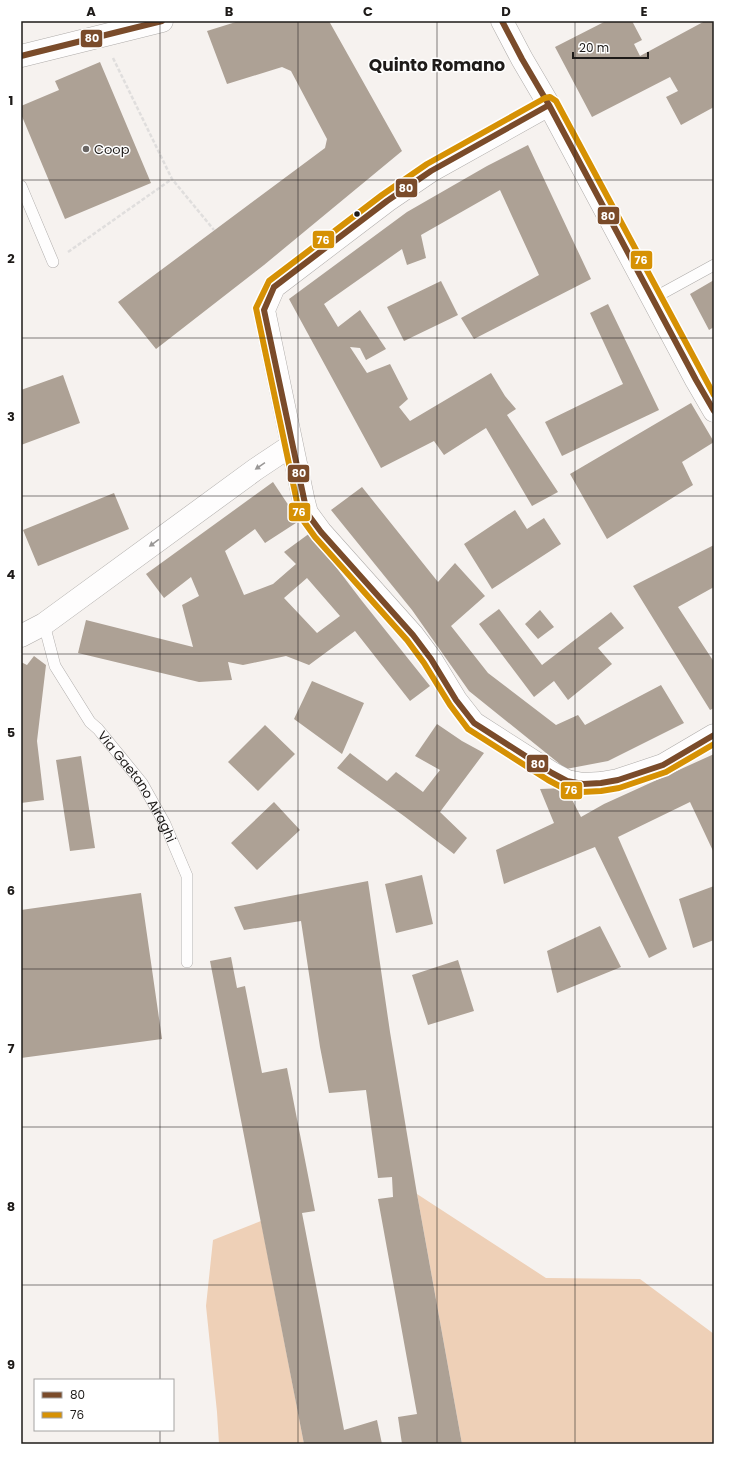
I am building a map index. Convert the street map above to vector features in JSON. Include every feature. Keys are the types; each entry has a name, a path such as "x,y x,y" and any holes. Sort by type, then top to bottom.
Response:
{"street":[{"path":"21,56 162,21"},
{"path":"502,21 714,411"},
{"path":"549,105 426,175 387,201 274,287 264,310 304,502 307,513 321,532 413,635 431,659 456,700 474,723 552,774 582,784 618,780 663,765 714,735"},
{"path":"21,636 44,624 256,469 292,445"}],"lane":[{"path":"21,186 53,262"},
{"path":"652,299 714,265"},
{"name":"Via Gaetano Airaghi","path":"44,624 55,666 90,722 98,729 142,783 165,824 187,876 187,962"}],"path":[{"path":"110,52 172,179 214,230"},
{"path":"53,262 172,179"}],"shaded area":[{"path":"417,1194 546,1278 640,1279 714,1334 714,1444 462,1444"},
{"path":"261,1221 304,1444 219,1444 206,1306 213,1240"}],"building":[{"path":"239,21 329,21 402,151 264,265 156,349 118,302 325,148 327,139 291,71 282,67 227,84 207,31"},
{"path":"606,21 632,21 642,40 634,44 640,56 705,21 714,21 714,107 681,125 666,97 678,91 670,77 592,117 555,47"},
{"name":"Coop","path":"100,62 151,183 65,219 21,114 21,106 59,90 55,81"},
{"path":"528,145 591,279 474,339 461,318 539,275 500,190 421,235 426,258 407,265 402,249 324,304 338,327 360,310 386,349 366,360 360,348 350,347 367,373 390,364 408,399 399,407 410,421 491,373 505,396 516,409 507,415 558,492 532,506 486,428 444,455 434,441 381,468 289,299 407,212 487,166"},
{"path":"714,280 714,327 709,330 690,294"},
{"path":"441,281 458,315 404,341 387,307"},
{"path":"608,304 659,410 562,456 545,422 623,384 590,313"},
{"path":"63,375 80,423 21,445 21,390"},
{"path":"691,403 714,442 682,462 693,485 607,539 570,474"},
{"path":"273,482 299,521 265,543 255,529 225,551 244,595 273,584 296,564 284,552 310,533 430,686 410,701 355,631 309,665 286,656 243,665 228,662 232,680 199,682 78,653 86,620 193,647 182,605 199,596 191,577 164,598 146,574","holes":["307,578 340,616 317,633 284,598"]},
{"path":"362,487 438,582 455,563 485,596 451,626 488,673 556,725 578,715 585,725 661,685 684,723 608,761 566,769 469,691 412,610 331,510"},
{"path":"114,493 129,529 38,566 23,530"},
{"path":"515,510 527,529 544,518 561,544 492,589 464,544"},
{"path":"714,545 714,587 678,607 714,662 714,708 710,710 633,586"},
{"path":"499,609 542,665 611,612 624,628 598,648 612,664 568,700 554,681 534,697 479,624"},
{"path":"540,610 554,627 538,639 525,624"},
{"path":"34,656 46,665 37,741 44,800 21,803 21,662 27,665"},
{"path":"312,681 364,703 342,754 294,719"},
{"path":"437,724 462,741 484,753 440,812 467,838 454,854 337,768 350,753 387,781 396,772 423,792 440,770 415,756"},
{"path":"265,725 295,754 258,791 228,762"},
{"path":"714,754 714,853 690,802 618,837 667,949 649,958 595,847 504,884 496,850 554,823 540,789 566,788 581,817 604,804"},
{"path":"81,756 95,848 70,851 56,760"},
{"path":"274,802 300,830 257,870 231,843"},
{"path":"422,875 433,924 396,933 385,884"},
{"path":"368,881 390,1032 417,1194 462,1444 402,1444 398,1417 417,1414 378,1199 393,1197 392,1177 378,1178 366,1090 329,1093 320,1047 301,921 244,930 234,907"},
{"path":"714,886 714,940 693,948 679,899"},
{"path":"141,893 162,1039 21,1058 21,910"},
{"path":"600,926 621,967 557,993 547,951"},
{"path":"231,957 237,988 245,986 262,1073 287,1068 315,1211 302,1213 344,1430 377,1420 382,1444 304,1444 210,961"},
{"path":"458,960 474,1011 428,1025 412,975"}],"transit line":[{"name":"80","path":"21,56 162,21"},
{"name":"80","path":"502,21 714,411"},
{"name":"76","path":"714,395 556,101 550,97 545,98 427,164 382,195 269,281 256,308 300,516 315,537 407,640 424,663 450,705 468,729 548,780 565,789 582,792 619,788 666,772 714,744"},
{"name":"80","path":"274,287 387,201 431,171 549,105"},
{"name":"80","path":"274,287 264,310 307,513 321,532 413,635 431,659 456,700 474,723 552,773 567,781 583,784 618,780 663,765 714,735"}],"place":[{"name":"Coop","path":"86,149"}],"district":[{"name":"Quinto Romano","path":"437,65"}]}
